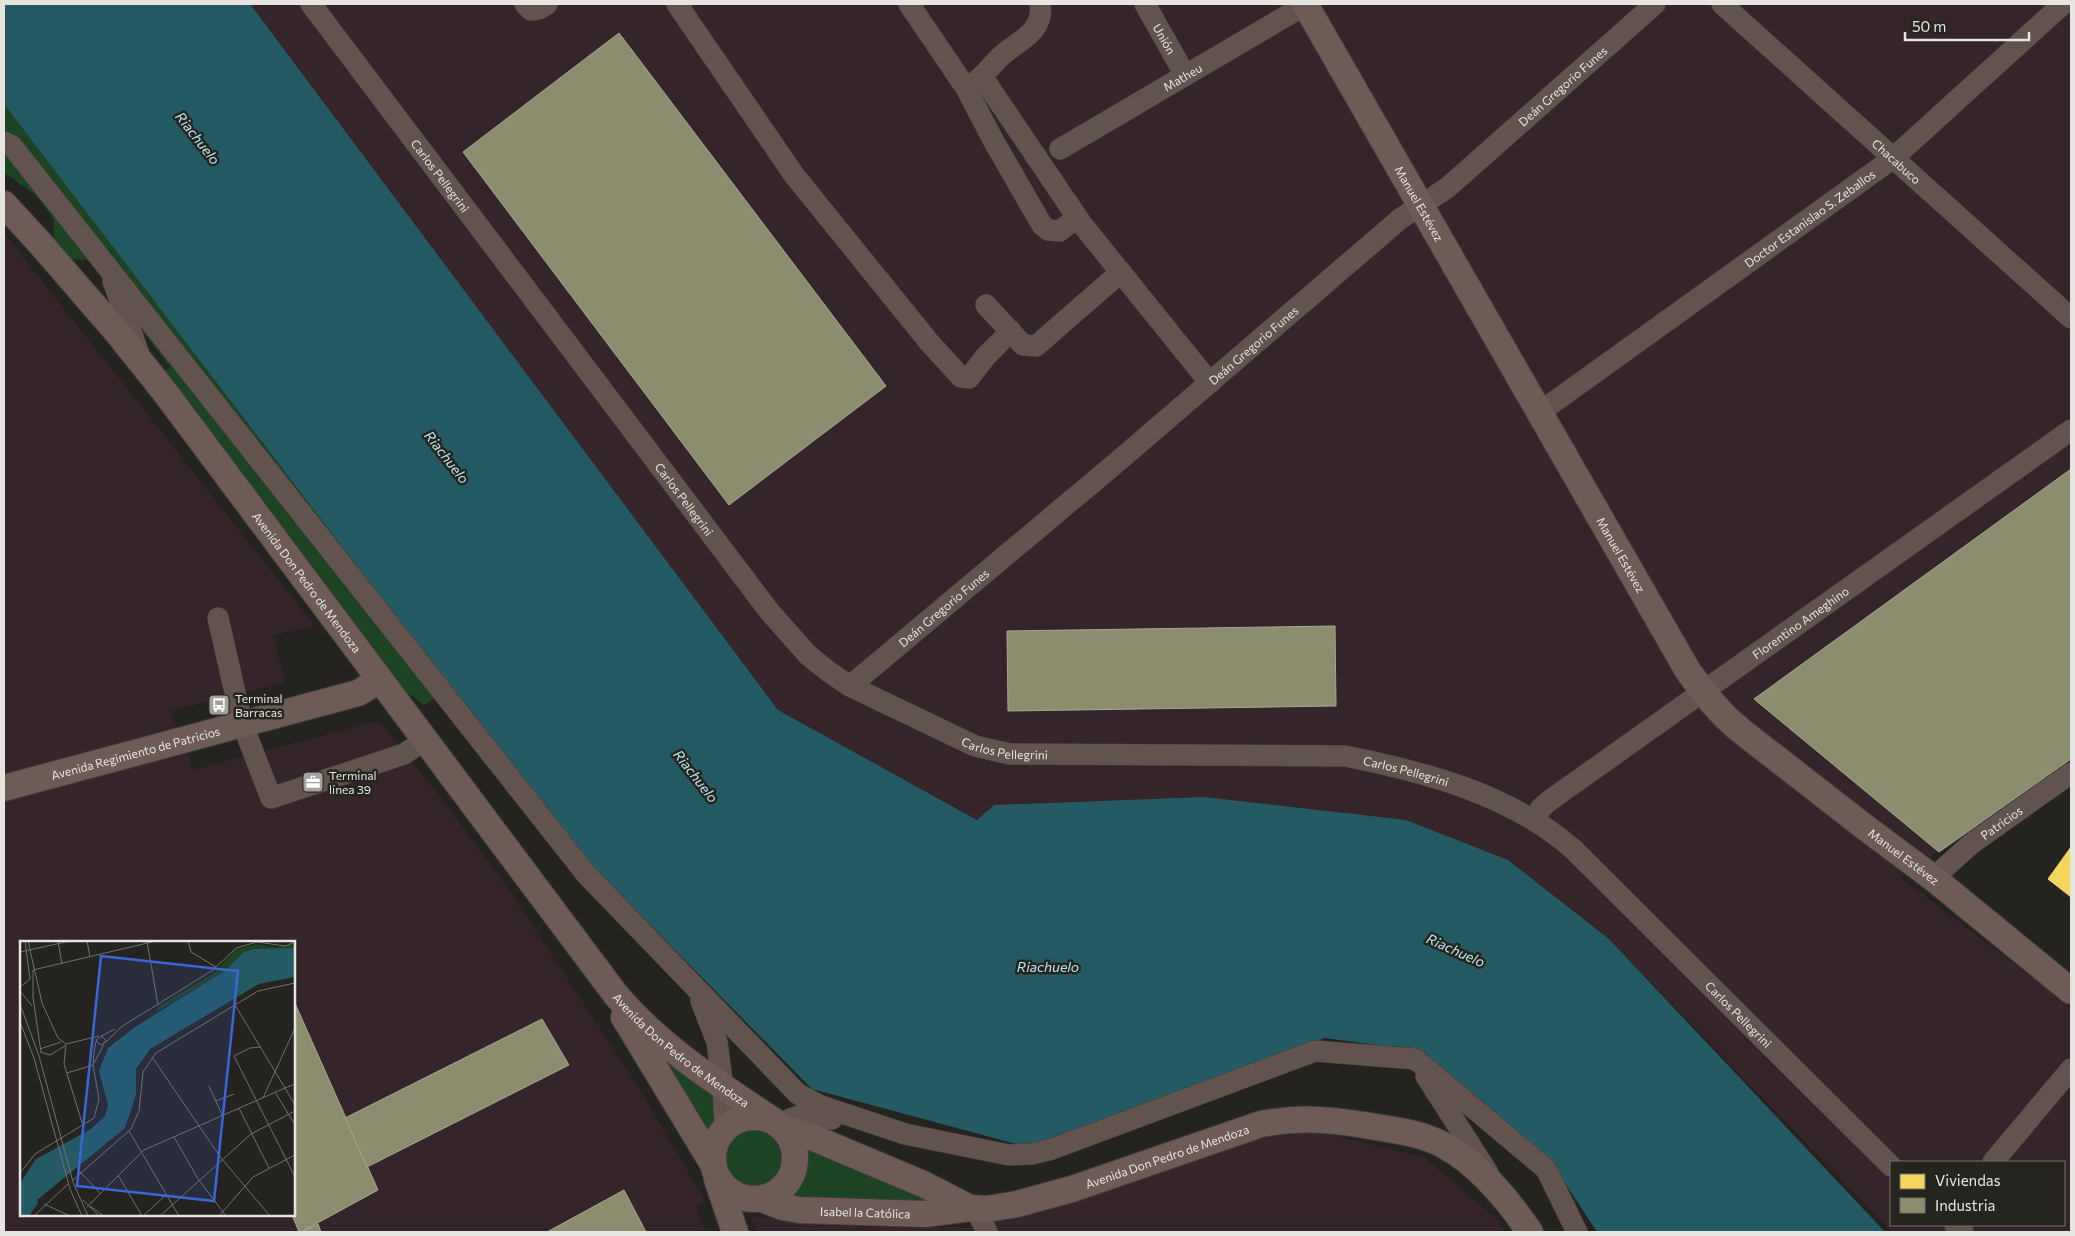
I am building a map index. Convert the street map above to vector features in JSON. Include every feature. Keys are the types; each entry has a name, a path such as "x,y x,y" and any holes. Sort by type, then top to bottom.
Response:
{"main road":[{"name":"Manuel Estévez","path":"1305,4 1688,671 1703,692 1724,717 1933,878 2071,991"},
{"name":"Avenida Don Pedro de Mendoza","path":"4,204 40,242 142,362 426,739 597,971 639,1020 672,1049 723,1087 778,1124 923,1184 973,1208 996,1208 1033,1200 1262,1124 1306,1118 1388,1129 1425,1137 1444,1145 1464,1159 1502,1195 1530,1232"},
{"name":"Avenida Regimiento de Patricios","path":"4,788 358,693 380,680"},
{"name":"Avenida Don Pedro de Mendoza","path":"597,971 715,1169"},
{"path":"735,1232 715,1169 715,1144 725,1128 732,1123 748,1117 766,1118 778,1124 794,1145 795,1166 790,1179 781,1190 754,1204 748,1214 743,1232"},
{"path":"715,1169 726,1188 733,1194 742,1198 761,1199"},
{"name":"Isabel la Católica","path":"761,1199 783,1207 800,1210 925,1214 973,1208"}],"street":[{"name":"Carlos Pellegrini","path":"311,4 769,611 808,655 850,686 989,751 1010,754 1345,756 1386,764 1437,778 1515,808 1534,819 1573,849 1890,1165"},
{"path":"525,4 531,10 539,9 547,4"},
{"path":"677,4 794,175 929,342 961,377 969,378 986,356 1011,331"},
{"path":"909,4 974,83 1077,217 1210,383"},
{"path":"974,83 999,58 1029,36 1037,25 1041,12 1040,4"},
{"name":"Unión","path":"1145,4 1185,75"},
{"name":"Matheu","path":"1060,149 1305,4"},
{"name":"Deán Gregorio Funes","path":"850,686 1210,383 1400,219 1447,188 1655,4"},
{"name":"Chacabuco","path":"1722,4 1892,159 2071,318"},
{"name":"Doctor Estanislao S. Zeballos","path":"1540,412 1892,159 2063,4"},
{"path":"974,83 993,140 1042,225 1048,230 1060,230 1077,217"},
{"path":"4,142 12,146 107,265 586,874 798,1094 821,1106 906,1134"},
{"path":"107,265 142,362"},
{"path":"986,305 1024,345 1036,346 1121,272"},
{"name":"Florentino Ameghino","path":"1534,819 1541,808 1550,801 2070,433"},
{"path":"218,618 242,723 271,798 404,754 426,739"},
{"name":"Patricios","path":"1933,878 1971,844 2071,773"},
{"path":"698,992 717,1042 723,1087 725,1128"},
{"path":"778,1124 794,1117 814,1116 1009,1155 1032,1154 1052,1149 1315,1051 1416,1059 1546,1169 1577,1232"},
{"path":"1416,1059 1502,1195"},
{"path":"1994,1161 2071,1068"},
{"path":"973,1208 987,1232"}],"shaded area":[{"path":"250,4 2071,4 2071,758 1900,878 2071,1007 2071,1232 1892,1232 1609,939 1508,860 1406,820 978,820 778,710"},
{"path":"4,233 315,626 273,635 285,683 170,711 193,770 374,722 382,725 438,794 505,884 636,1083 705,1201 696,1206 705,1232 4,1232"},
{"path":"1260,1117 1425,1158 1496,1218 1506,1232 758,1232 751,1217 968,1228"}],"green space":[{"path":"4,104 450,688 424,705 398,685 163,373 170,367 88,260 72,259 53,241 54,220 35,194 4,173"},
{"path":"636,1029 748,1112 720,1123 709,1148"},
{"path":"748,1126 760,1126 777,1135 784,1146 786,1158 784,1170 777,1181 760,1190 748,1190 736,1185 727,1176 722,1164 722,1152 727,1140 736,1131"},
{"path":"796,1139 943,1203 777,1197 792,1184 799,1172 800,1158"}],"water":[{"name":"Riachuelo","path":"4,4 250,4 778,710 977,820 994,805 1204,797 1406,820 1508,860 1609,939 1885,1232 1597,1232 1550,1160 1421,1051 1325,1038 1027,1147 812,1089 596,870 450,688 4,104"}],"building: Viviendas":[{"path":"2071,847 2071,897 2048,879"}],"building: Industria":[{"path":"619,33 886,386 729,505 463,152"},
{"path":"2071,469 2071,759 1939,852 1754,699"},
{"path":"1335,626 1336,706 1008,711 1007,631"},
{"path":"295,1003 378,1190 299,1232 292,1216 295,1216"},
{"path":"542,1019 569,1065 367,1167 345,1118"},
{"path":"624,1190 646,1232 547,1232"},
{"path":"318,1224 321,1232 301,1232"}],"place":[{"name":"Terminal Barracas","path":"219,705"},
{"name":"Terminal línea 39","path":"313,782"}]}
